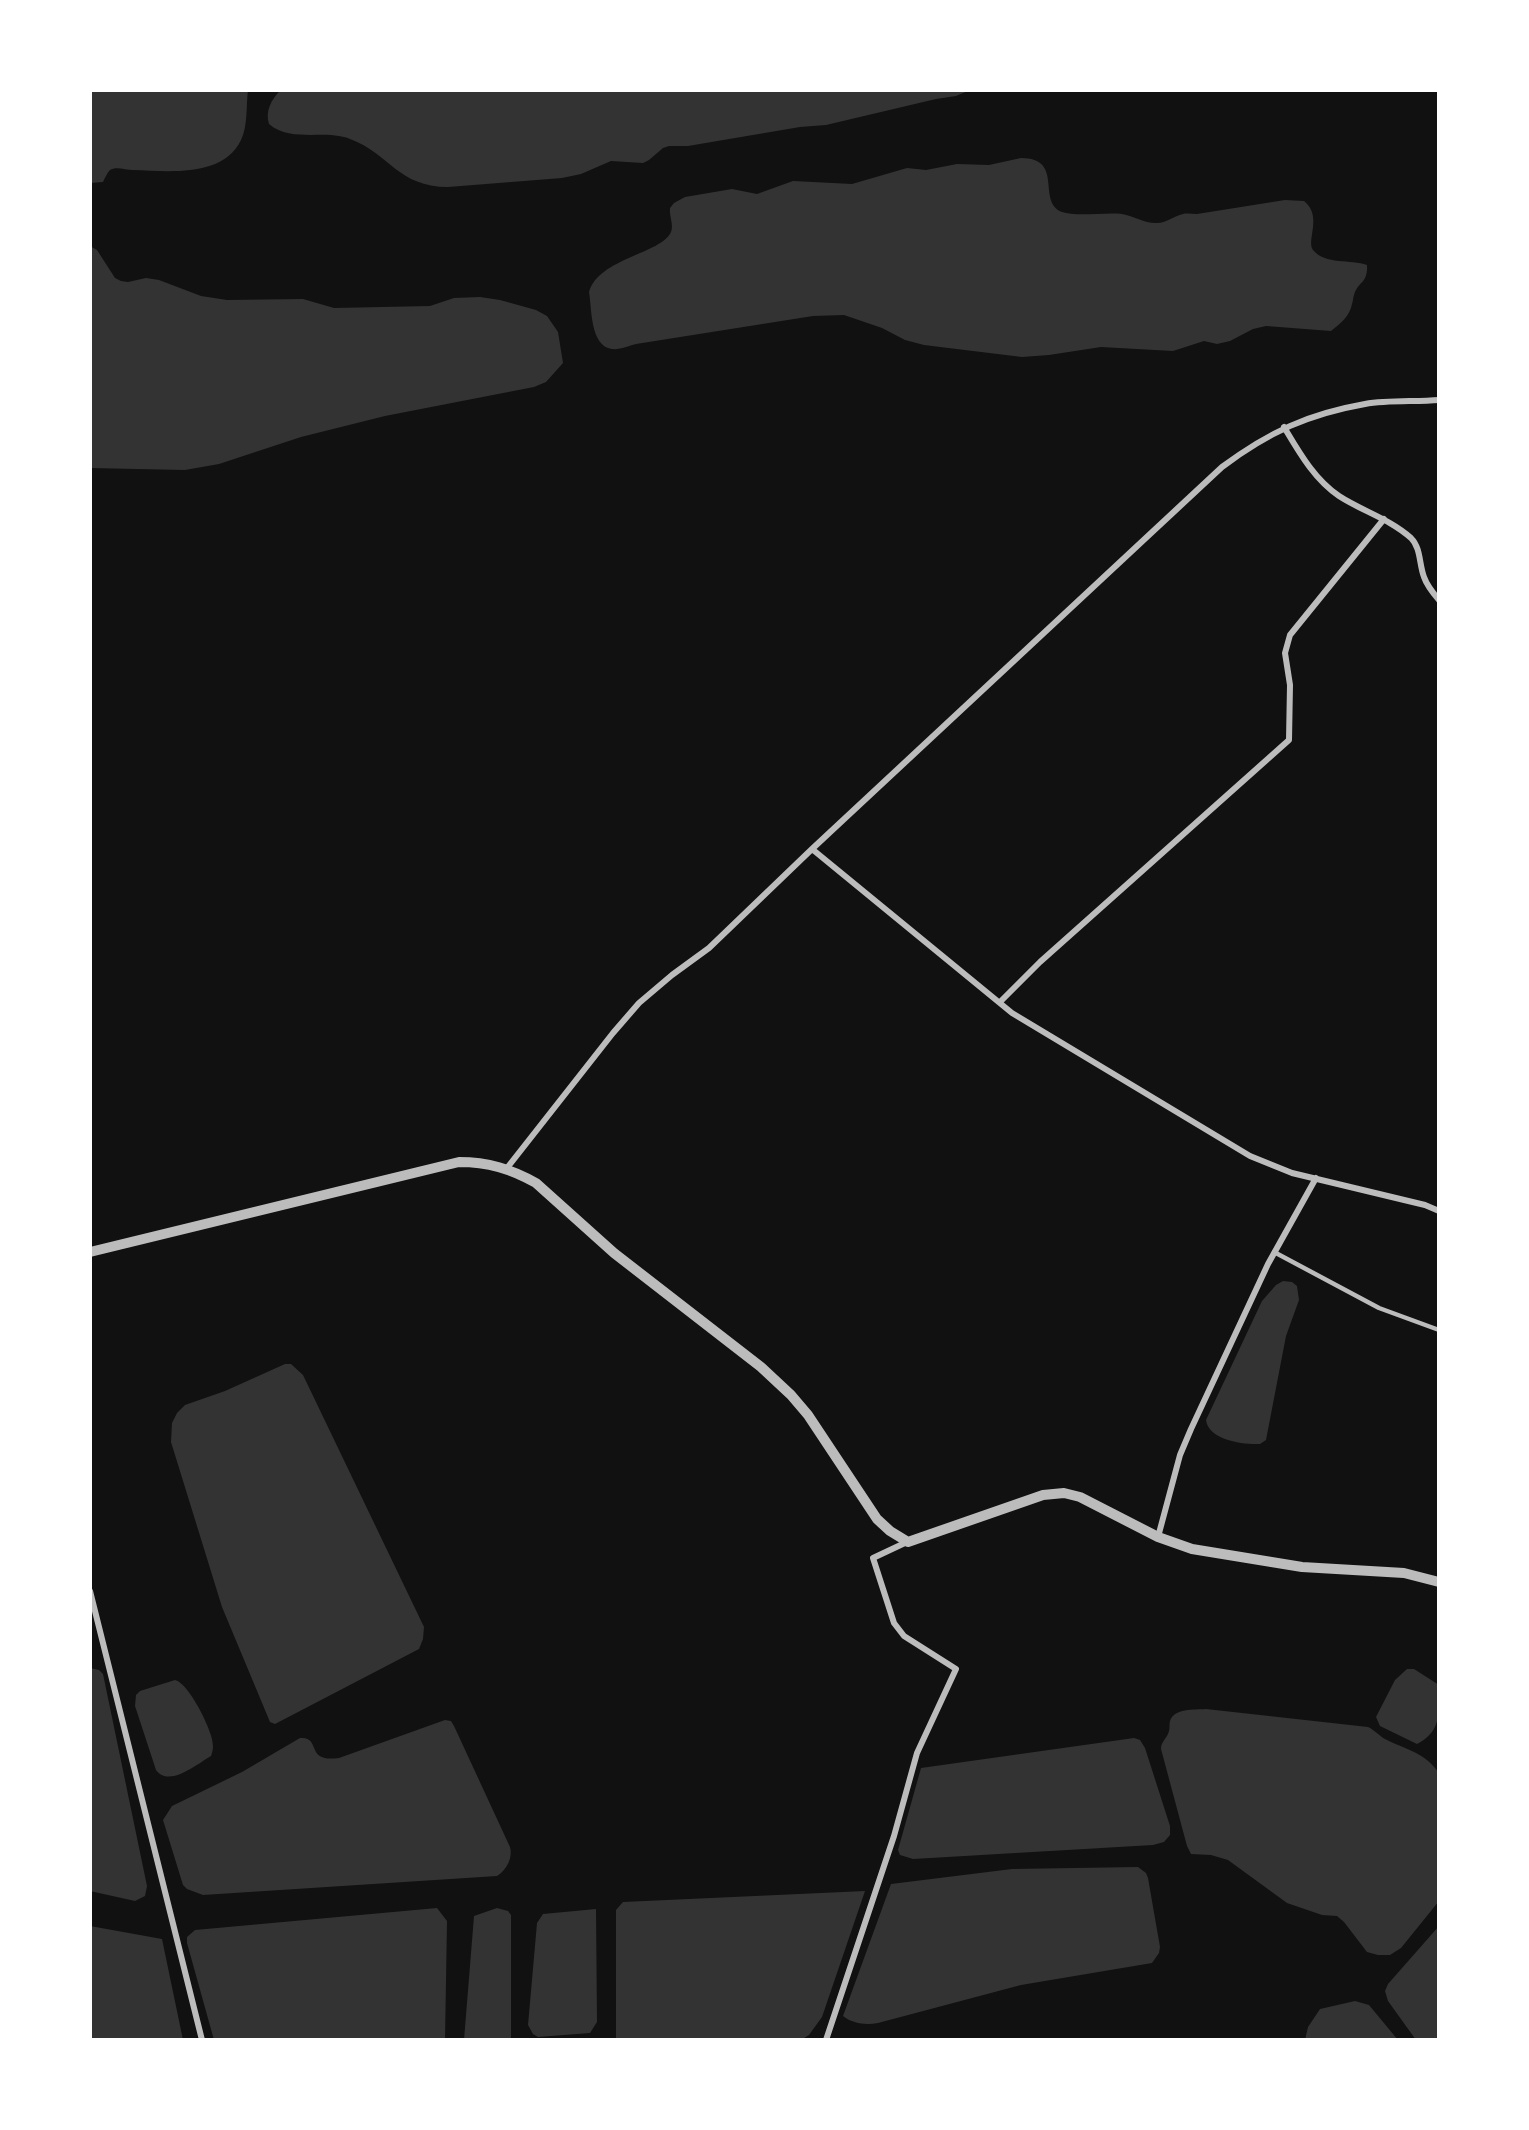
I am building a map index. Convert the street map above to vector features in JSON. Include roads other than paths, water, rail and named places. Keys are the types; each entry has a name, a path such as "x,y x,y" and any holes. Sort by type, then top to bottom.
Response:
{"street":[{"path":"507,1168 639,1003 672,975 710,948 812,849 1222,467 1251,445 1284,428 1321,414 1367,404 1439,400"},
{"path":"1284,428 1307,464 1339,496 1384,519 1412,538 1419,552 1423,575 1439,600"},
{"path":"1000,1002 1040,962 1288,740 1290,685 1285,653 1290,634 1384,519"},
{"path":"812,849 1012,1013 1250,1156 1292,1173 1425,1204 1439,1211"},
{"path":"90,1252 459,1162 492,1164 507,1168 536,1183 614,1253 761,1367 808,1415 878,1519 890,1531 908,1542"},
{"path":"1158,1537 1177,1466 1191,1429 1275,1252 1316,1178"},
{"path":"826,2040 894,1836 917,1753 956,1669 904,1636 891,1616 873,1558 908,1542 1054,1493 1064,1493 1080,1497 1158,1537 1192,1549 1312,1568 1404,1573 1439,1582"},
{"path":"90,1591 202,2040"}],"lane":[{"path":"1275,1252 1379,1308 1439,1330"}]}
